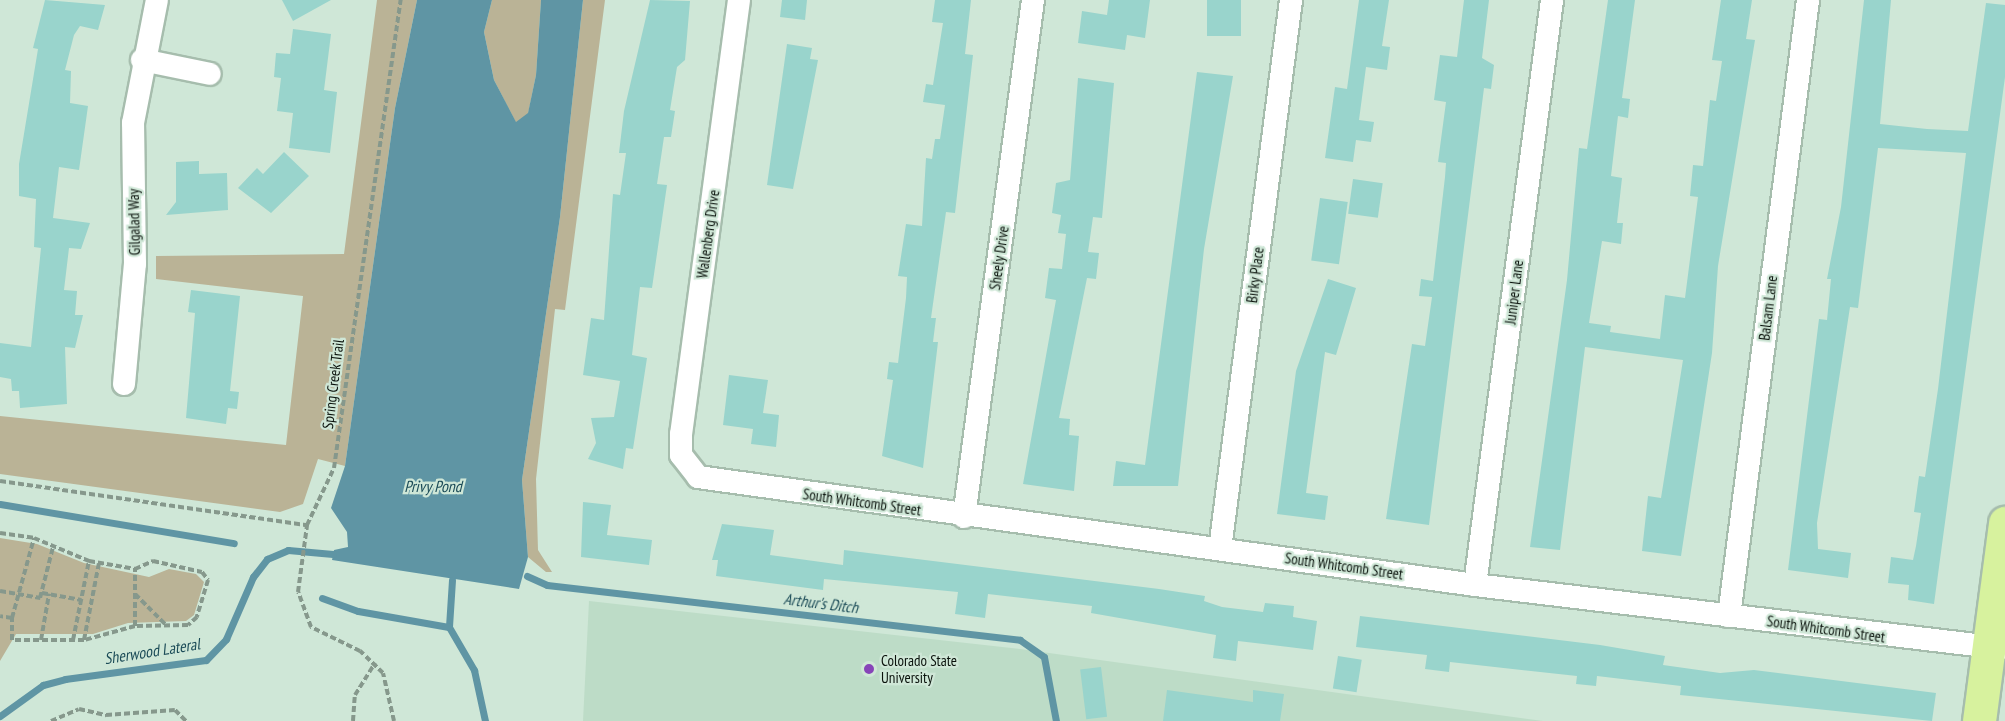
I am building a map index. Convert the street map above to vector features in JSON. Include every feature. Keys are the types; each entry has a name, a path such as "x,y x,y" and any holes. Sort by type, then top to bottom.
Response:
{"main road":[{"path":"1979,721 1997,648 2005,523"}],"street":[{"name":"Gilgalad Way","path":"124,384 135,275 133,123 142,60 157,0"},
{"name":"Wallenberg Drive","path":"688,467 681,434 739,0"},
{"name":"Sheely Drive","path":"964,517 1033,0"},
{"name":"Birky Place","path":"1220,549 1291,0"},
{"name":"Juniper Lane","path":"1475,585 1552,0"},
{"name":"Balsam Lane","path":"1729,616 1808,0"},
{"path":"142,60 210,74"},
{"name":"South Whitcomb Street","path":"688,467 714,483 1220,549 1475,585 1997,648"}],"path":[{"name":"Spring Creek Trail","path":"375,663 311,627 298,592 306,525 334,468 401,0"},
{"path":"0,481 306,525"},
{"path":"0,533 34,538 89,561 135,569 153,561 206,575 197,617 188,625 135,626 84,640 9,638 12,618 34,538"},
{"path":"0,591 40,598 53,547"},
{"path":"73,640 89,561"},
{"path":"84,640 99,563"},
{"path":"135,569 135,626"},
{"path":"42,593 81,600"},
{"path":"41,640 50,594"},
{"path":"135,594 166,626"},
{"path":"0,616 12,618"},
{"path":"353,721 355,695 375,663 390,687 394,721"},
{"path":"51,721 79,709 106,715 175,710 186,721"}],"shaded area":[{"path":"377,0 417,0 395,108 345,466 318,459 303,504 280,512 0,474 0,416 286,445 303,296 156,279 156,256 344,254"},
{"path":"492,0 541,0 536,75 528,114 516,123 494,80 484,32"},
{"path":"583,0 605,0 565,310 555,309 536,479 538,550 552,572 546,572 528,557 522,480 560,217"},
{"path":"0,538 37,544 84,563 149,577 169,569 196,574 204,582 194,615 186,621 128,623 93,634 16,634 0,661"},
{"name":"Colorado State University","path":"589,601 1020,649 1543,721 583,721"}],"water":[{"name":"Privy Pond","path":"417,0 492,0 484,32 494,80 516,122 528,113 536,75 541,0 583,0 560,217 522,480 528,557 519,589 332,560 334,550 348,547 347,532 331,508 345,466 395,108"}],"building":[{"path":"45,0 105,5 98,30 80,26 74,35 65,70 71,71 70,103 88,106 79,170 59,167 53,218 90,223 81,249 69,248 64,290 77,291 75,315 83,315 75,348 65,347 67,404 20,408 19,391 12,391 11,379 0,377 0,343 31,347 41,248 34,247 36,199 19,196 19,164 38,49 33,48"},
{"path":"282,0 331,0 293,21"},
{"path":"650,0 690,1 685,60 677,67 670,110 675,111 671,137 664,137 657,184 667,185 652,288 640,287 632,355 647,358 633,449 626,448 623,469 588,459 596,443 591,418 614,417 620,381 583,375 591,318 604,320 613,194 620,195 626,153 619,153 624,111"},
{"path":"782,0 807,0 805,20 780,17"},
{"path":"935,0 971,0 965,54 973,55 955,213 946,212 931,318 936,318 933,342 938,342 923,468 882,456 893,380 887,379 889,362 898,363 906,298 907,277 898,276 906,224 922,226 926,158 932,159 935,139 940,139 945,105 923,102 926,84 933,85 943,23 932,22"},
{"path":"1109,0 1150,0 1145,38 1127,35 1125,50 1078,43 1082,11 1107,15"},
{"path":"1207,0 1241,0 1241,36 1207,36"},
{"path":"1359,0 1389,0 1382,46 1390,47 1387,70 1366,67 1359,120 1374,122 1371,142 1356,140 1353,162 1325,158 1335,87 1347,89"},
{"path":"1464,0 1489,0 1482,58 1494,65 1491,89 1484,88 1429,525 1386,519 1412,344 1425,346 1432,297 1419,296 1421,279 1433,281 1445,177 1446,163 1438,162 1446,102 1434,100 1440,55 1457,57"},
{"path":"1608,0 1635,0 1622,98 1630,99 1628,118 1618,116 1611,176 1622,178 1617,223 1623,223 1621,244 1602,241 1589,323 1611,326 1610,332 1660,339 1665,295 1685,298 1698,197 1690,196 1693,165 1703,166 1710,100 1716,101 1722,61 1712,60 1721,0 1752,0 1746,39 1755,40 1718,266 1712,353 1681,556 1642,551 1648,496 1661,498 1683,360 1585,347 1560,550 1530,547 1567,280 1579,148 1587,149"},
{"path":"1864,0 1891,0 1880,124 1968,131 1986,3 2005,5 2005,77 1934,604 1908,600 1909,585 1888,583 1891,557 1913,560 1916,546 1921,513 1914,512 1919,476 1925,477 1938,389 1966,153 1878,148 1858,308 1850,307 1817,523 1818,549 1851,553 1848,578 1788,570 1819,319 1827,320 1831,279 1827,279 1841,207"},
{"path":"293,29 331,34 324,90 337,92 330,153 289,148 293,113 277,111 281,78 274,77 276,53 290,54"},
{"path":"787,44 812,48 810,59 818,60 793,189 767,185"},
{"path":"1197,72 1233,76 1204,249 1178,486 1113,486 1116,461 1145,465"},
{"path":"1078,78 1114,83 1102,218 1093,217 1088,252 1099,253 1096,279 1087,278 1059,418 1070,419 1069,435 1079,436 1074,491 1023,484 1056,300 1045,298 1049,268 1062,269 1066,234 1058,233 1061,215 1052,213 1056,183 1070,180"},
{"path":"284,152 309,176 271,213 238,188 257,168 263,174"},
{"path":"199,161 199,174 227,173 228,210 166,215 176,202 176,162"},
{"path":"1353,179 1383,183 1378,218 1348,214"},
{"path":"1320,198 1348,202 1339,264 1311,260"},
{"path":"1328,279 1356,288 1336,355 1325,352 1306,493 1328,496 1325,520 1277,514 1296,371"},
{"path":"191,290 240,296 230,391 239,392 237,409 228,408 226,424 186,418 195,313 188,312"},
{"path":"729,375 768,380 763,413 779,415 776,447 751,444 753,429 723,425"},
{"path":"583,502 611,505 607,535 652,540 649,565 581,557"},
{"path":"722,524 774,530 770,555 843,565 844,550 1159,589 1205,596 1204,601 1222,607 1263,612 1265,603 1294,606 1293,617 1317,621 1313,650 1238,641 1236,661 1213,658 1216,635 1091,613 1092,606 988,594 985,618 955,614 958,592 824,579 823,590 716,576 718,560 712,560"},
{"path":"1360,616 1600,645 1665,656 1663,665 1720,673 1754,670 1936,693 1932,721 1680,695 1681,686 1597,676 1596,686 1576,684 1577,676 1450,662 1449,672 1425,669 1427,655 1356,647"},
{"path":"1338,656 1362,660 1357,692 1333,689"},
{"path":"1101,667 1107,717 1086,719 1080,670"},
{"path":"1167,690 1253,702 1253,690 1284,694 1280,721 1163,721"}],"waterway":[{"path":"0,504 234,543"},
{"name":"Sherwood Lateral","path":"0,716 43,685 65,679 206,660 226,639 253,577 267,559 288,550 333,554"},
{"name":"Arthur's Ditch","path":"527,576 547,585 1020,640 1044,657 1056,721"},
{"path":"452,580 449,627 474,670 485,721"},
{"path":"322,598 358,611 449,627"}],"place":[{"name":"Colorado State University","path":"869,669"}]}
